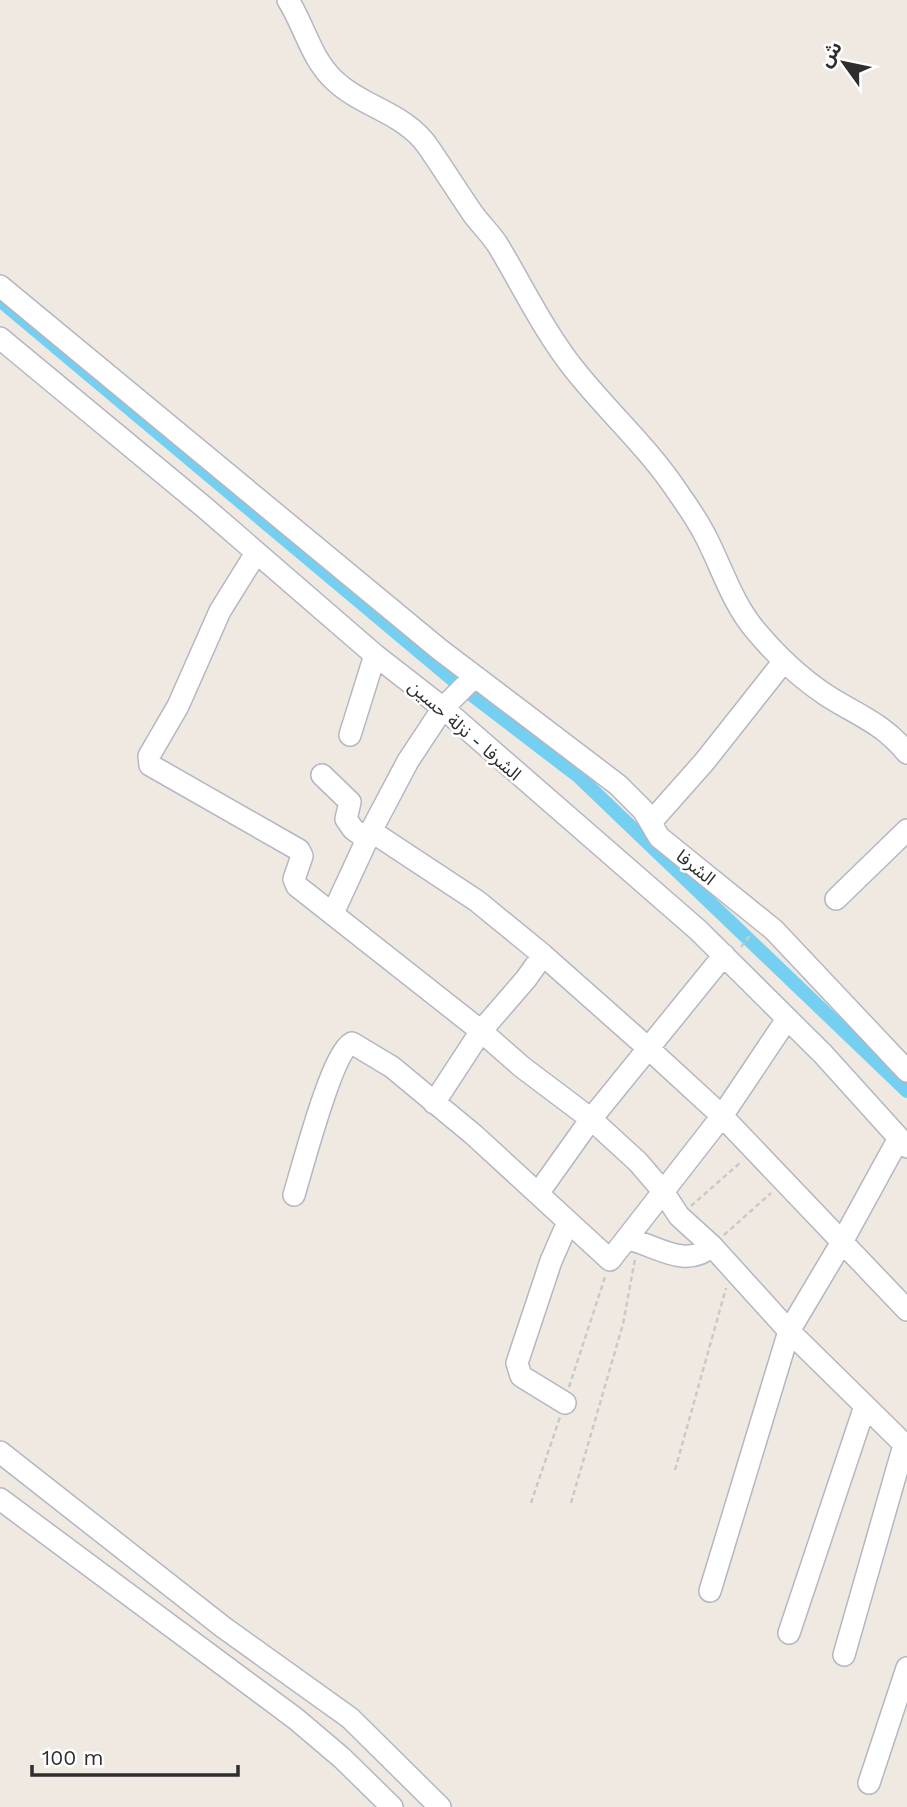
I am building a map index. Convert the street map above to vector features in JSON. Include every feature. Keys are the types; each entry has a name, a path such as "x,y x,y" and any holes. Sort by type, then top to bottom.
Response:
{"street":[{"path":"288,0 302,24 314,55 334,80 349,93 401,120 428,146 472,212 497,243 545,327 572,366 671,481 696,519 737,606 754,628 798,675 829,697 878,724 891,734 907,753"},
{"path":"0,286 460,691 408,761 333,913"},
{"name":"الشرفا - نزلة حسين","path":"0,338 375,655 460,691 734,950 787,1018 903,1142"},
{"path":"256,553 220,611 178,706 148,762 153,768 299,850 302,856 294,883 481,1031 522,1067 591,1119 638,1163 662,1190 679,1216 712,1246 789,1331 906,1446 844,1655"},
{"path":"350,735 375,655"},
{"path":"651,822 705,761 784,662"},
{"name":"الشرفا","path":"460,691 609,778 643,810 654,830 666,843 780,936 907,1071"},
{"path":"322,775 350,802 346,819 353,829 370,836 477,901 543,955 722,1116 907,1310"},
{"path":"836,899 907,830"},
{"path":"539,1192 591,1119 734,950"},
{"path":"434,1103 481,1031 543,955"},
{"path":"293,1195 321,1102 346,1046 352,1043 380,1058 501,1157 610,1260 633,1240 662,1190 722,1116 787,1018"},
{"path":"710,1591 789,1331 903,1142"},
{"path":"565,1403 521,1376 517,1363 551,1261 568,1222"},
{"path":"633,1240 677,1257 699,1254 712,1246"},
{"path":"789,1633 865,1406"},
{"path":"0,1452 223,1627 350,1718 440,1807"},
{"path":"0,1499 296,1719 342,1758 392,1807"},
{"path":"869,1783 907,1668"}],"path":[{"path":"734,950 758,927"},
{"path":"679,1216 754,1150"},
{"path":"712,1246 784,1181"},
{"path":"571,1503 623,1324 633,1240"},
{"path":"531,1503 610,1260"},
{"path":"675,1470 731,1268"}],"waterway":[{"path":"0,300 459,685 578,776 907,1091"}]}
